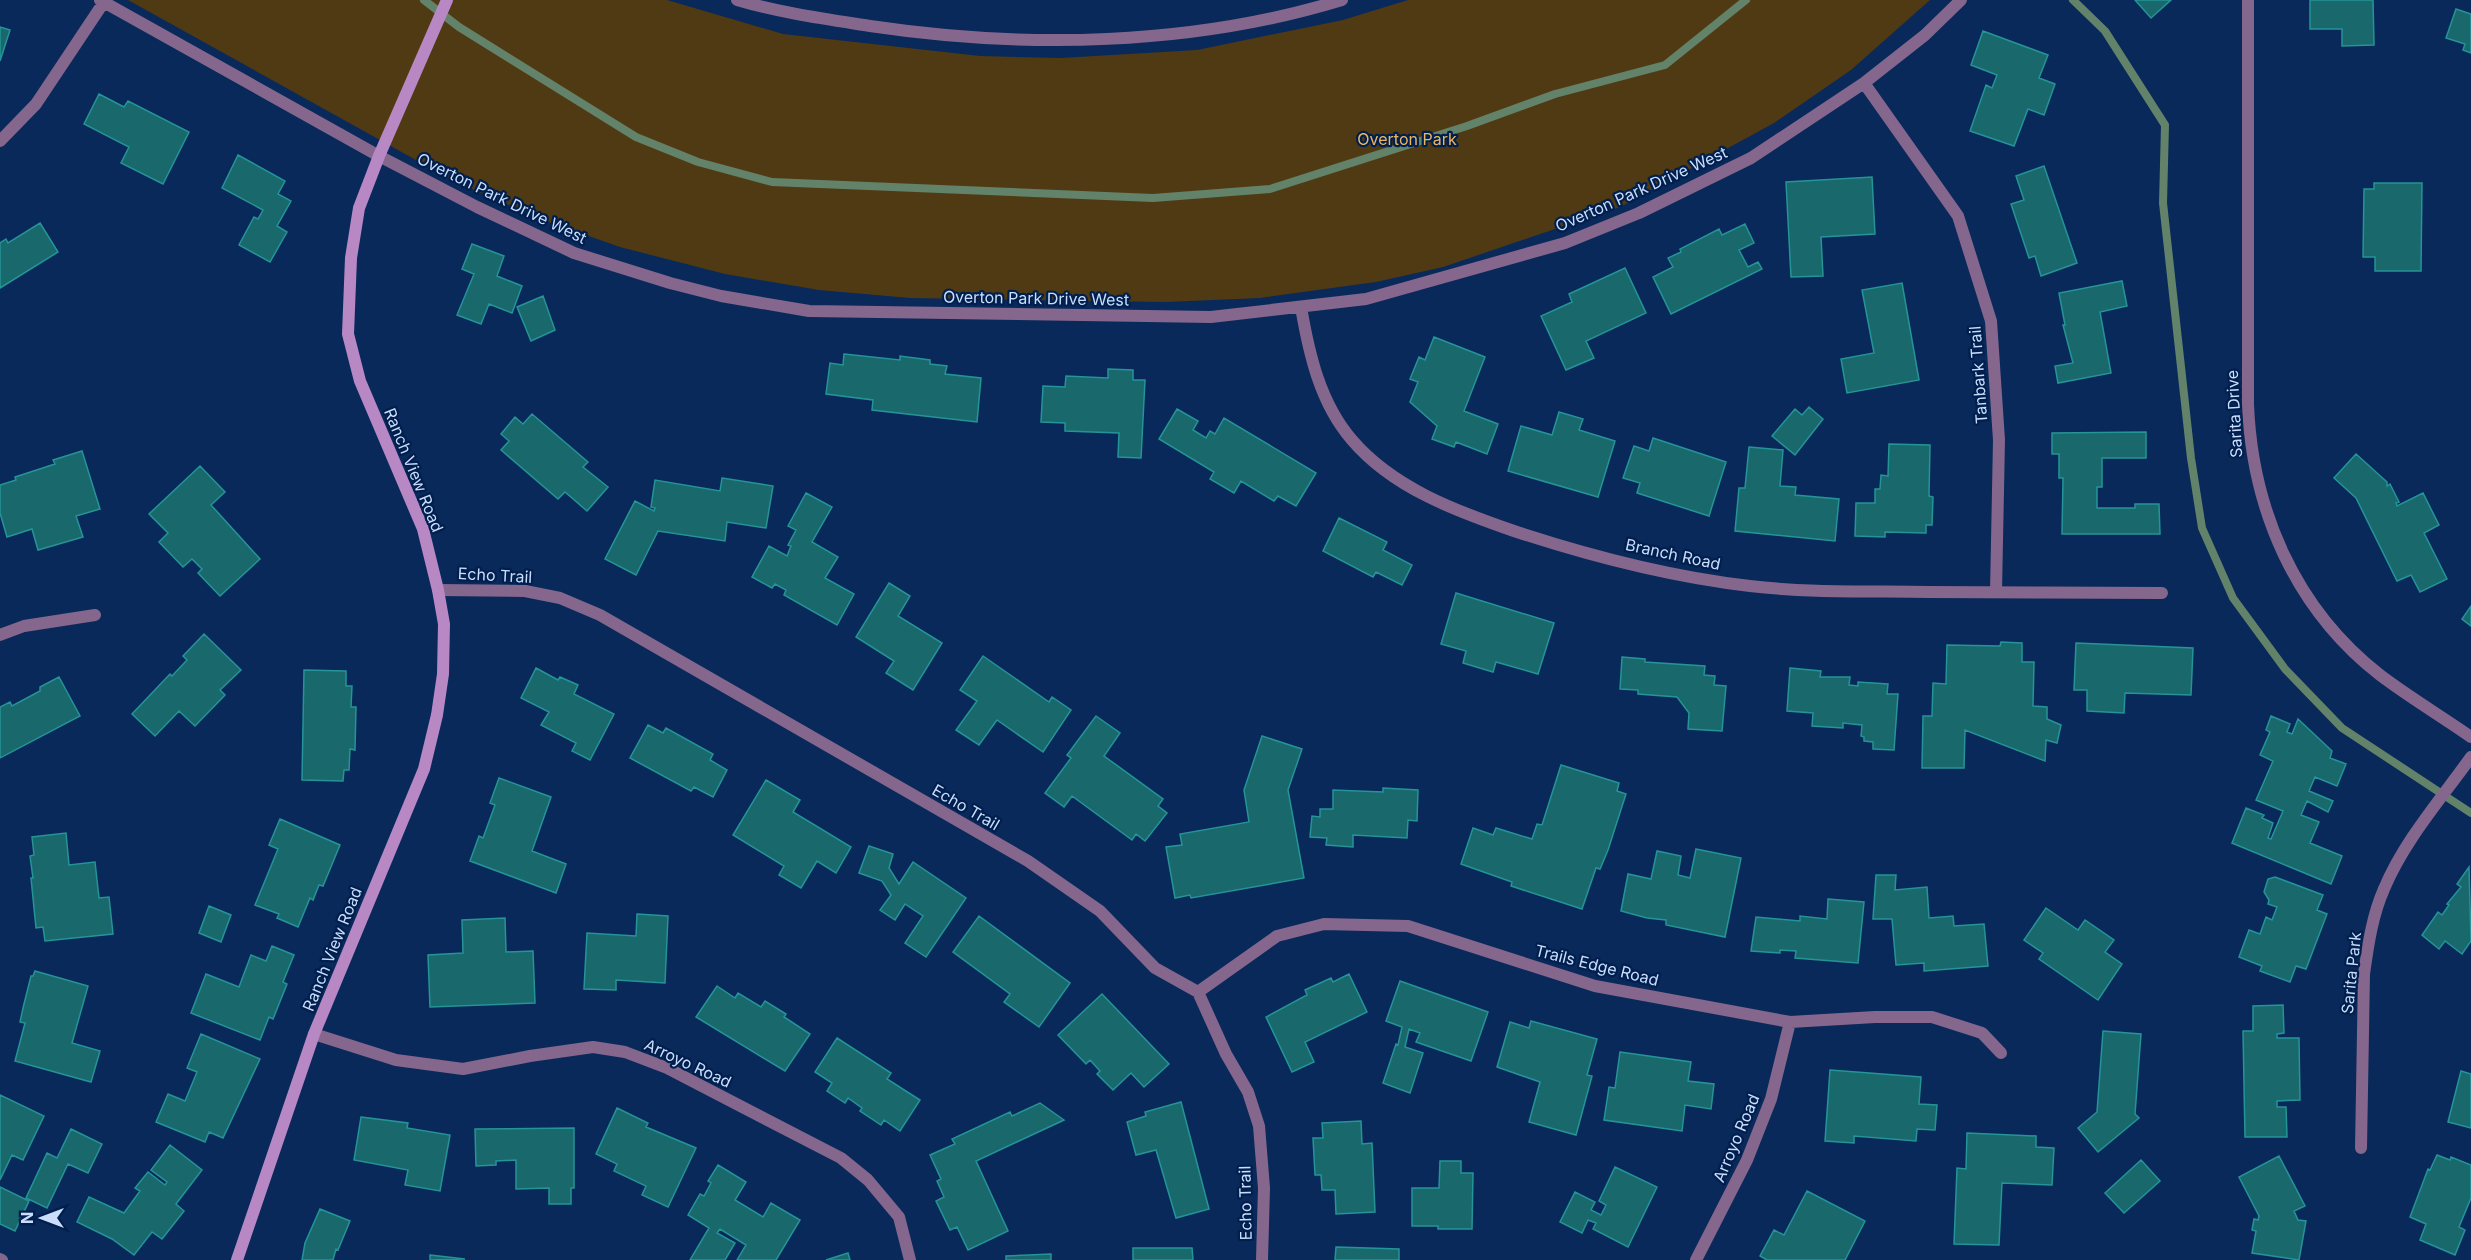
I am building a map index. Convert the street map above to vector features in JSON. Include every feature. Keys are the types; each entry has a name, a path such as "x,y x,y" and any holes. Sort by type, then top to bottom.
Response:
{"street":[{"name":"Ranch View Road","path":"237,1260 314,1034 424,769 437,715 443,674 444,624 438,590 423,529 360,381 348,334 351,258 359,208 379,156 447,0"},
{"path":"737,0 776,11 822,19 955,37 1004,40 1055,40 1175,33 1342,0"},
{"name":"Overton Park Drive West","path":"102,1 379,156 477,207 574,253 670,283 721,296 809,311 1211,317 1366,299 1565,243 1639,213 1751,158 1864,83 1924,35 1961,0"},
{"name":"Sarita Drive","path":"2248,0 2248,404 2249,440 2257,482 2267,515 2291,569 2329,626 2380,674 2471,737"},
{"path":"0,141 36,104 102,1"},
{"name":"Tanbark Trail","path":"1864,83 1958,216 1991,321 1999,440 1995,592"},
{"name":"Branch Road","path":"1301,307 1308,349 1328,405 1351,439 1377,465 1436,502 1477,518 1575,550 1707,579 1751,586 1865,591 2162,593"},
{"name":"Echo Trail","path":"438,590 525,591 560,598 600,615 1028,861 1100,911 1155,968 1198,992 1226,1054 1248,1092 1259,1126 1264,1188 1262,1260"},
{"path":"0,635 24,626 95,615"},
{"name":"Sarita Park","path":"2361,1148 2363,1002 2367,947 2383,890 2403,852 2471,757"},
{"name":"Trails Edge Road","path":"1198,992 1277,936 1324,924 1408,926 1595,986 1790,1022 1875,1017 1932,1017 1982,1034 2001,1053"},
{"name":"Arroyo Road","path":"1696,1260 1747,1160 1771,1099 1790,1022"},
{"name":"Arroyo Road","path":"314,1034 396,1060 463,1069 593,1047 626,1052 667,1068 841,1158 868,1180 899,1217 910,1260"}],"green space":[{"name":"Overton Park","path":"128,0 667,0 783,34 980,56 1061,58 1197,50 1343,20 1408,0 1930,0 1851,70 1774,123 1620,207 1443,267 1376,282 1260,298 1166,302 910,298 819,290 725,274 620,247 543,220 452,180"}],"building":[{"path":"2135,0 2171,0 2151,18"},
{"path":"2310,0 2373,0 2374,45 2342,46 2342,29 2310,29"},
{"path":"2456,9 2471,14 2471,53 2463,50 2465,44 2446,38"},
{"path":"0,27 10,30 0,61"},
{"path":"1983,31 2048,55 2039,78 2055,84 2044,115 2028,109 2014,146 1970,131 1986,85 1992,88 1997,75 1971,65"},
{"path":"99,94 124,107 128,101 189,132 163,184 121,163 129,147 84,124"},
{"path":"238,155 285,181 278,194 291,201 277,226 287,232 270,262 239,245 254,217 258,219 263,210 222,188"},
{"path":"2044,166 2077,263 2041,276 2035,256 2029,258 2011,204 2024,200 2016,176"},
{"path":"1872,177 1875,234 1821,237 1823,276 1791,277 1786,182"},
{"path":"2374,183 2422,183 2421,271 2375,271 2375,257 2363,257 2364,189 2374,189"},
{"path":"40,223 58,252 0,288 0,243 6,239 8,243"},
{"path":"1745,224 1754,243 1739,250 1748,267 1758,262 1762,269 1671,314 1653,277 1673,267 1668,258 1681,252 1680,249 1719,229 1722,235"},
{"path":"472,244 504,256 497,276 522,286 512,313 489,304 481,324 457,315 474,274 462,269"},
{"path":"1625,268 1646,313 1586,341 1594,358 1566,370 1541,316 1572,302 1569,294"},
{"path":"2122,281 2127,306 2100,312 2111,373 2058,383 2055,366 2073,363 2063,325 2065,325 2059,293"},
{"path":"1902,283 1919,380 1847,393 1841,359 1874,353 1862,290"},
{"path":"543,296 555,330 531,341 517,307"},
{"path":"1434,337 1485,357 1464,411 1498,424 1487,454 1456,442 1454,447 1432,439 1437,426 1410,402 1418,382 1410,379 1419,357 1425,360"},
{"path":"844,354 900,360 900,356 930,360 930,364 947,366 945,374 981,378 977,422 872,410 873,400 826,394 830,363 843,365"},
{"path":"1108,369 1133,370 1133,380 1145,380 1141,458 1118,457 1119,433 1065,431 1065,423 1041,422 1043,386 1065,387 1066,376 1108,378"},
{"path":"1809,407 1823,419 1795,455 1772,436 1795,409 1802,415"},
{"path":"1177,409 1198,421 1193,430 1206,438 1210,431 1215,434 1224,418 1316,473 1296,506 1278,496 1274,501 1241,481 1234,493 1210,479 1214,472 1159,439"},
{"path":"1559,412 1583,419 1579,430 1615,441 1598,497 1508,471 1521,426 1552,435"},
{"path":"532,414 588,462 583,467 608,487 587,511 565,492 558,499 501,450 509,441 501,434 515,417 523,424"},
{"path":"2146,432 2146,458 2102,458 2102,487 2097,487 2097,508 2135,508 2135,504 2159,504 2160,534 2062,534 2063,478 2059,478 2059,454 2052,454 2052,433"},
{"path":"1653,438 1726,462 1709,516 1637,493 1640,483 1623,478 1634,446 1649,451"},
{"path":"1889,444 1930,445 1929,496 1933,497 1932,525 1926,525 1926,533 1885,532 1885,537 1855,536 1856,503 1875,503 1875,489 1880,489 1881,475 1888,476"},
{"path":"1749,447 1783,450 1780,486 1796,487 1795,495 1839,499 1835,541 1735,531 1739,488 1745,488"},
{"path":"82,451 100,509 76,516 83,537 38,550 32,529 7,537 0,513 0,485 16,480 15,477 55,464 53,460"},
{"path":"2356,454 2387,482 2387,486 2390,484 2399,502 2396,503 2397,506 2423,493 2439,525 2424,533 2447,579 2420,592 2411,575 2397,581 2356,498 2334,478"},
{"path":"200,466 225,492 211,505 260,559 220,596 198,573 202,569 192,559 183,567 159,542 168,533 149,514"},
{"path":"722,478 773,486 766,528 727,522 725,541 658,531 636,575 605,559 635,501 654,511 655,508 651,507 655,480 720,491"},
{"path":"806,493 832,507 812,542 838,557 825,578 854,594 837,625 784,595 786,590 775,584 772,588 752,577 769,546 787,556 791,546 788,545 796,530 788,526"},
{"path":"1339,518 1387,542 1383,550 1412,565 1402,585 1376,572 1373,577 1323,551"},
{"path":"889,583 910,596 898,616 942,643 913,690 886,673 894,661 856,637"},
{"path":"1456,593 1554,623 1538,674 1496,662 1493,672 1463,663 1466,651 1441,644"},
{"path":"2471,606 2471,626 2462,619"},
{"path":"204,634 241,670 220,690 225,695 195,726 179,711 155,736 132,714 170,674 172,676 187,660 183,656"},
{"path":"2001,642 2022,643 2022,662 2034,662 2033,706 2047,707 2047,719 2061,725 2057,743 2046,740 2045,761 1965,730 1964,768 1922,768 1923,716 1932,716 1933,683 1946,684 1947,645 2000,646"},
{"path":"2076,643 2193,648 2191,695 2125,693 2124,713 2087,711 2087,690 2074,690"},
{"path":"983,656 1049,702 1052,697 1071,710 1043,752 997,720 979,745 956,730 977,701 960,690"},
{"path":"1622,657 1645,659 1645,662 1705,666 1704,675 1715,676 1714,685 1726,686 1722,731 1688,729 1689,713 1677,697 1638,694 1638,690 1620,689"},
{"path":"536,668 558,680 560,677 578,685 574,694 614,714 590,760 572,751 576,743 541,725 549,712 521,698"},
{"path":"1790,668 1821,671 1820,677 1850,677 1849,685 1858,686 1858,682 1888,684 1887,694 1898,694 1894,750 1873,749 1873,742 1864,741 1864,737 1861,736 1862,725 1843,723 1843,728 1812,726 1813,713 1787,711"},
{"path":"304,670 346,671 346,686 352,686 351,707 356,707 355,750 350,749 349,770 344,770 343,781 302,780"},
{"path":"59,677 80,716 0,758 0,707 10,702 12,706 40,691 40,687"},
{"path":"1096,716 1120,733 1104,756 1163,799 1158,806 1167,813 1145,841 1136,834 1132,840 1072,796 1064,807 1045,793 1071,758 1067,755"},
{"path":"2271,716 2290,724 2287,732 2292,734 2298,719 2332,751 2330,758 2346,764 2337,786 2315,777 2309,791 2333,801 2328,812 2307,801 2301,815 2319,822 2310,843 2342,856 2331,884 2232,843 2246,808 2264,815 2262,818 2273,823 2268,838 2271,839 2283,811 2256,800 2273,761 2260,755 2270,732 2266,730"},
{"path":"648,725 663,733 666,728 713,754 710,760 727,770 713,797 694,787 691,791 630,758"},
{"path":"1262,736 1302,749 1288,790 1304,878 1191,898 1190,895 1175,898 1166,847 1182,845 1180,834 1249,822 1244,790"},
{"path":"1561,765 1619,783 1617,791 1626,794 1608,850 1600,869 1596,868 1582,909 1511,886 1512,882 1461,864 1473,828 1493,835 1496,828 1532,839 1537,824 1542,825"},
{"path":"499,778 551,797 532,851 566,864 556,893 470,861 479,836 483,838 495,805 490,803"},
{"path":"766,780 800,800 793,812 851,847 836,873 817,861 801,888 779,875 784,866 733,835"},
{"path":"1383,788 1418,790 1417,821 1408,820 1407,838 1353,835 1353,847 1326,845 1327,838 1310,837 1312,816 1320,817 1320,809 1333,809 1333,790 1383,792"},
{"path":"280,819 340,845 323,886 319,885 313,900 310,898 298,927 277,918 279,914 255,905 278,849 269,845"},
{"path":"66,833 69,865 95,862 99,898 109,897 113,934 45,941 43,927 36,928 30,856 34,855 32,837"},
{"path":"869,846 893,854 889,868 899,884 913,862 966,898 926,957 905,943 923,916 905,904 895,920 880,910 891,895 882,881 859,873"},
{"path":"1696,849 1741,858 1725,937 1666,925 1666,920 1621,911 1628,874 1651,879 1657,851 1681,856 1678,875 1690,878"},
{"path":"2469,867 2471,941 2462,954 2445,941 2439,949 2422,935 2438,912 2442,915 2449,905 2447,904 2461,887 2457,884"},
{"path":"1876,875 1896,875 1895,890 1927,887 1929,918 1953,916 1954,926 1984,924 1988,966 1924,971 1924,963 1896,965 1892,919 1873,919"},
{"path":"2275,877 2323,895 2317,910 2327,914 2306,969 2296,966 2290,982 2260,971 2262,966 2239,957 2249,930 2260,934 2266,917 2272,920 2277,907 2268,904 2269,900 2264,892 2268,879"},
{"path":"1828,899 1864,902 1858,963 1795,958 1796,951 1780,950 1780,953 1751,951 1756,917 1800,921 1800,916 1827,919"},
{"path":"209,906 231,915 221,942 199,933"},
{"path":"2046,908 2078,930 2085,920 2114,940 2105,952 2122,964 2098,1000 2039,959 2043,953 2024,940"},
{"path":"637,914 668,916 665,983 616,980 616,990 584,989 587,933 636,936"},
{"path":"979,916 1070,983 1039,1027 1004,1002 1010,994 953,952"},
{"path":"505,918 506,952 533,951 535,1003 430,1007 428,955 463,953 462,920"},
{"path":"272,946 294,955 283,982 287,984 273,1019 269,1017 260,1040 191,1013 206,974 239,987 251,955 266,961"},
{"path":"35,971 88,986 72,1043 100,1051 91,1082 15,1061 25,1023 20,1022 23,1008 31,976"},
{"path":"1349,974 1367,1012 1305,1042 1314,1062 1292,1072 1266,1017 1307,995 1305,990 1331,978 1333,982"},
{"path":"1400,981 1488,1012 1471,1061 1416,1042 1420,1033 1409,1029 1405,1047 1423,1053 1410,1093 1383,1083 1396,1044 1398,1045 1402,1027 1386,1021"},
{"path":"717,986 735,998 738,993 761,1007 765,1001 786,1014 784,1017 810,1034 785,1071 696,1017"},
{"path":"1102,994 1169,1064 1144,1087 1131,1073 1113,1090 1097,1074 1100,1071 1090,1060 1086,1064 1058,1035"},
{"path":"2283,1005 2284,1033 2277,1034 2277,1038 2299,1038 2300,1100 2277,1101 2277,1107 2286,1107 2287,1137 2245,1137 2243,1031 2253,1031 2253,1006"},
{"path":"1531,1021 1597,1039 1587,1075 1592,1076 1576,1135 1529,1122 1540,1082 1497,1067 1510,1022 1529,1028"},
{"path":"2103,1031 2141,1034 2135,1114 2139,1118 2098,1152 2078,1128 2097,1112"},
{"path":"201,1034 260,1059 223,1138 209,1132 205,1142 156,1122 168,1094 185,1101 197,1072 187,1068"},
{"path":"837,1038 891,1073 887,1079 920,1100 900,1131 884,1120 881,1125 860,1111 862,1108 848,1098 845,1103 827,1091 832,1083 815,1072"},
{"path":"1620,1052 1691,1062 1688,1081 1714,1084 1711,1109 1685,1105 1682,1131 1604,1120 1609,1087 1615,1088"},
{"path":"1830,1070 1921,1077 1919,1104 1937,1105 1935,1130 1917,1129 1916,1141 1854,1136 1854,1143 1825,1141"},
{"path":"2461,1071 2471,1074 2471,1128 2448,1122"},
{"path":"0,1095 44,1116 23,1160 12,1155 0,1180"},
{"path":"1181,1102 1209,1209 1176,1218 1156,1150 1136,1155 1127,1122 1146,1116 1145,1112"},
{"path":"1040,1103 1064,1120 976,1161 1008,1231 968,1250 957,1227 950,1230 936,1201 944,1197 937,1181 941,1179 930,1155 955,1144 952,1139 1010,1112 1012,1116"},
{"path":"617,1108 648,1123 646,1127 696,1148 668,1207 642,1195 646,1186 614,1171 617,1164 596,1154"},
{"path":"361,1117 408,1123 407,1128 450,1135 440,1191 405,1185 408,1170 354,1160"},
{"path":"1361,1121 1362,1144 1372,1143 1375,1212 1336,1214 1335,1190 1322,1190 1321,1175 1315,1175 1313,1138 1323,1138 1322,1123"},
{"path":"574,1128 574,1188 571,1188 571,1204 549,1204 549,1188 516,1189 516,1160 496,1161 496,1165 476,1166 475,1129"},
{"path":"71,1129 102,1144 88,1173 68,1164 47,1208 26,1198 47,1153 57,1158"},
{"path":"1967,1133 2036,1136 2036,1147 2054,1148 2052,1185 2002,1183 1999,1245 1954,1244 1957,1168 1966,1169"},
{"path":"170,1145 202,1170 176,1204 184,1211 162,1239 152,1232 134,1255 112,1239 77,1222 89,1197 124,1213 140,1191 135,1188 148,1172 165,1185 167,1182 151,1170"},
{"path":"2437,1155 2450,1160 2451,1157 2471,1165 2471,1198 2459,1227 2465,1230 2455,1255 2420,1240 2426,1224 2410,1217 2428,1169 2430,1170"},
{"path":"2279,1156 2305,1206 2294,1211 2298,1220 2306,1221 2299,1260 2252,1253 2256,1231 2252,1230 2254,1219 2258,1220 2259,1216 2239,1177"},
{"path":"2141,1160 2160,1181 2124,1213 2105,1193"},
{"path":"1440,1161 1461,1161 1461,1173 1473,1173 1472,1229 1412,1226 1412,1188 1439,1188"},
{"path":"718,1165 746,1182 735,1200 763,1217 771,1203 800,1220 776,1260 737,1260 746,1245 720,1229 717,1233 735,1243 725,1260 690,1260 709,1228 688,1215 700,1194 704,1196 711,1183 708,1181"},
{"path":"1615,1167 1657,1187 1628,1247 1593,1229 1596,1223 1588,1220 1582,1233 1560,1222 1575,1192 1595,1202 1591,1210 1601,1215 1606,1205 1599,1201"},
{"path":"0,1187 29,1201 15,1231 0,1224"},
{"path":"1807,1191 1865,1221 1845,1260 1767,1260 1760,1256 1774,1230 1784,1235"},
{"path":"320,1209 350,1221 333,1260 302,1260 305,1243"},
{"path":"1336,1247 1399,1249 1399,1260 1335,1260"},
{"path":"1133,1248 1192,1248 1193,1260 1133,1260"},
{"path":"848,1253 850,1260 826,1260"},
{"path":"1051,1254 1051,1260 1006,1260 1006,1256"},
{"path":"430,1255 465,1259 430,1260"}],"waterway":[{"path":"424,0 459,27 636,137 698,162 772,182 1153,198 1270,189 1467,126 1555,94 1665,65 1746,0"},
{"path":"2073,0 2105,31 2165,125 2163,203 2191,458 2202,528 2233,598 2285,669 2342,728 2471,813"}]}
